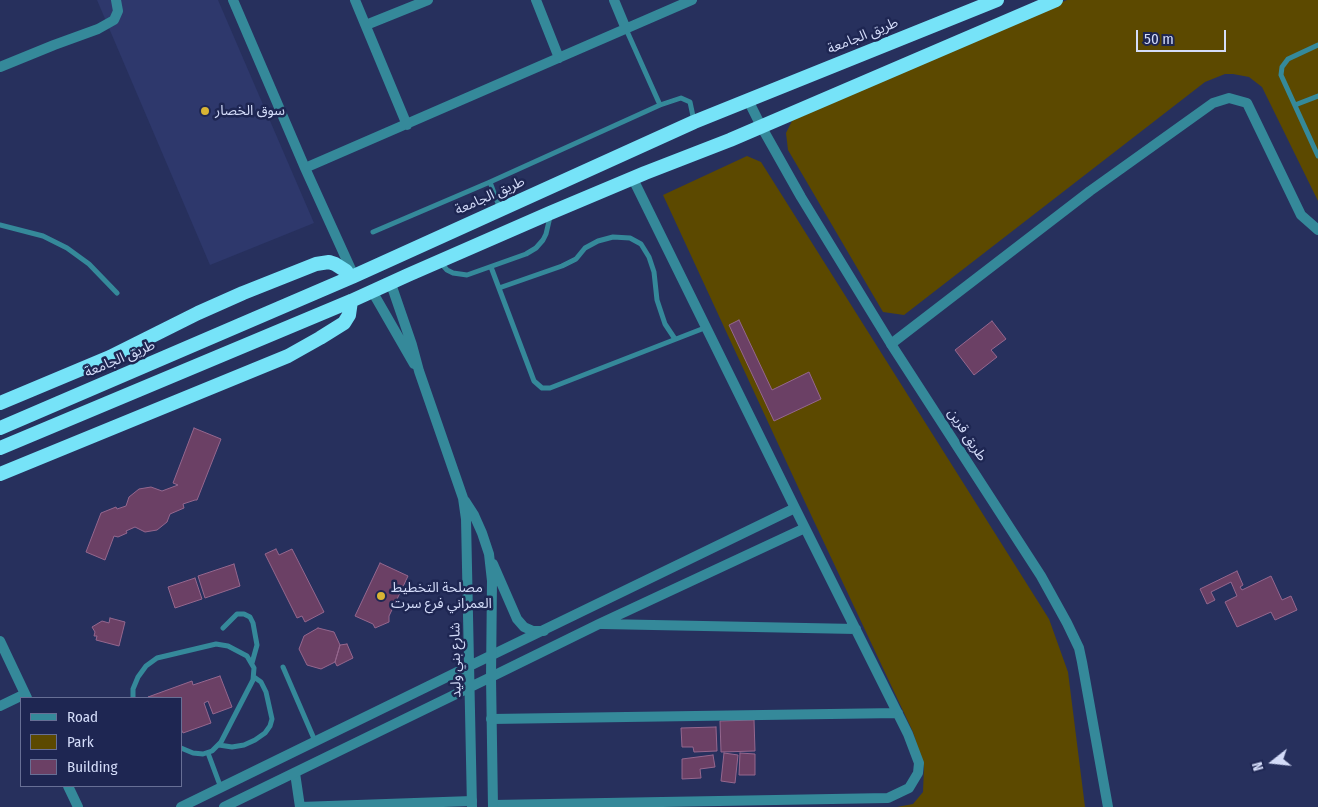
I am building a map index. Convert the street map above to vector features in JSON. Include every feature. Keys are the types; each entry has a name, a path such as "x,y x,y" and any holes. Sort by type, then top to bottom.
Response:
{"highway":[{"name":"طريق الجامعة","path":"0,428 352,276 694,122 997,0"},
{"path":"0,448 391,284 550,213 730,140 1056,0"},
{"path":"0,403 110,357 243,293 316,264 329,262 335,264 352,276"},
{"path":"0,474 288,356 344,322 361,296"}],"street":[{"path":"0,67 106,25 114,20 118,11 116,0"},
{"path":"233,0 352,276"},
{"path":"355,0 406,125"},
{"path":"366,25 428,0"},
{"path":"536,0 559,58"},
{"path":"614,0 626,29"},
{"path":"305,168 692,0"},
{"path":"891,344 1090,191 1213,103 1229,98 1247,103 1301,215 1318,230"},
{"name":"طريق قرين","path":"748,100 801,197 891,344 1041,576 1067,623 1080,655 1108,807"},
{"path":"489,554 492,581 493,806 888,798 909,788 918,773 919,763 908,734 634,178"},
{"path":"391,284 412,345 418,371 463,498 474,515 517,619 524,627 533,631 544,631"},
{"path":"361,296 404,350 418,371"},
{"name":"شارع بني وليد","path":"463,498 468,542 472,804"},
{"path":"181,807 201,802 221,788 315,741 795,508"},
{"path":"224,807 470,686 805,528"},
{"path":"600,624 856,629"},
{"path":"0,640 26,696"},
{"path":"0,706 20,698"},
{"path":"492,719 898,714"},
{"path":"295,773 300,807 472,804"},
{"path":"68,787 78,807"}],"lane":[{"path":"626,29 660,105"},
{"path":"1318,45 1288,59 1282,67 1281,75 1316,146 1318,156"},
{"path":"1295,105 1318,96"},
{"path":"373,232 490,182 660,105 681,98 690,102 694,122"},
{"path":"490,182 500,210"},
{"path":"439,261 447,270 460,275 474,273 526,254 536,248 546,234 550,213"},
{"path":"0,225 43,236 67,248 89,264 117,293"},
{"path":"499,288 562,266 576,259 585,248 598,241 613,237 630,238 641,244 649,257 654,272 657,300 666,324 675,339"},
{"path":"491,267 534,381 542,388 550,388 707,327"},
{"path":"182,748 198,754 208,753 219,745 254,677 252,663 257,645 250,617 244,614 237,614 223,628"},
{"path":"133,697 135,683 141,671 151,662 164,656 211,644 220,644 243,653 252,663"},
{"path":"283,667 315,741"},
{"path":"219,745 232,747 244,745 265,733 270,726 272,719 266,692 260,682 254,677"},
{"path":"208,753 221,788"}],"shaded area":[{"name":"سوق الخصار","path":"97,0 218,0 314,223 210,265"}],"green space":[{"path":"1067,0 1318,0 1318,201 1262,87 1249,77 1225,74 1205,82 904,315 883,312 788,150 786,133 794,117"},
{"path":"747,156 761,162 1049,619 1068,672 1085,807 897,807 913,804 923,792 924,767 913,732 663,195"}],"building":[{"path":"739,320 772,390 809,372 821,399 774,421 729,325"},
{"path":"992,321 1006,339 991,350 997,357 974,375 955,350"},
{"path":"194,428 221,439 197,500 183,504 184,508 170,514 167,522 157,530 145,532 135,527 118,537 114,536 105,560 86,552 101,513 116,507 117,509 126,506 129,497 139,489 151,487 162,491 178,485 173,483"},
{"path":"276,549 279,555 292,549 324,612 305,622 302,616 297,618 265,554"},
{"name":"مصلحة التخطيط العمراني فرع سرت","path":"380,563 408,576 389,616 389,622 375,628 373,624 355,616"},
{"path":"234,564 240,586 205,598 198,576"},
{"path":"1237,571 1243,585 1240,587 1242,590 1271,576 1282,600 1291,596 1297,610 1275,620 1271,612 1237,627 1225,602 1237,596 1231,582 1211,592 1215,600 1207,604 1200,589"},
{"path":"195,578 202,599 175,608 168,587"},
{"path":"110,618 125,622 119,646 96,640 97,636 94,636 95,632 92,627 102,621 109,623"},
{"path":"318,628 334,632 340,645 335,662 321,669 307,665 299,649 304,636"},
{"path":"347,644 353,658 337,666 335,662 340,645"},
{"path":"220,676 232,707 213,714 208,701 204,703 211,723 183,733 182,697 148,697 192,681 193,685"},
{"path":"754,720 755,751 721,752 720,721"},
{"path":"716,727 717,751 694,752 693,747 682,747 681,728"},
{"path":"724,753 738,755 735,783 721,781"},
{"path":"740,753 755,754 755,775 739,775"},
{"path":"713,755 715,767 700,769 701,778 682,779 682,759"}],"place":[{"name":"سوق الخصار","path":"205,111"},
{"name":"مصلحة التخطيط العمراني فرع سرت","path":"381,596"}]}
